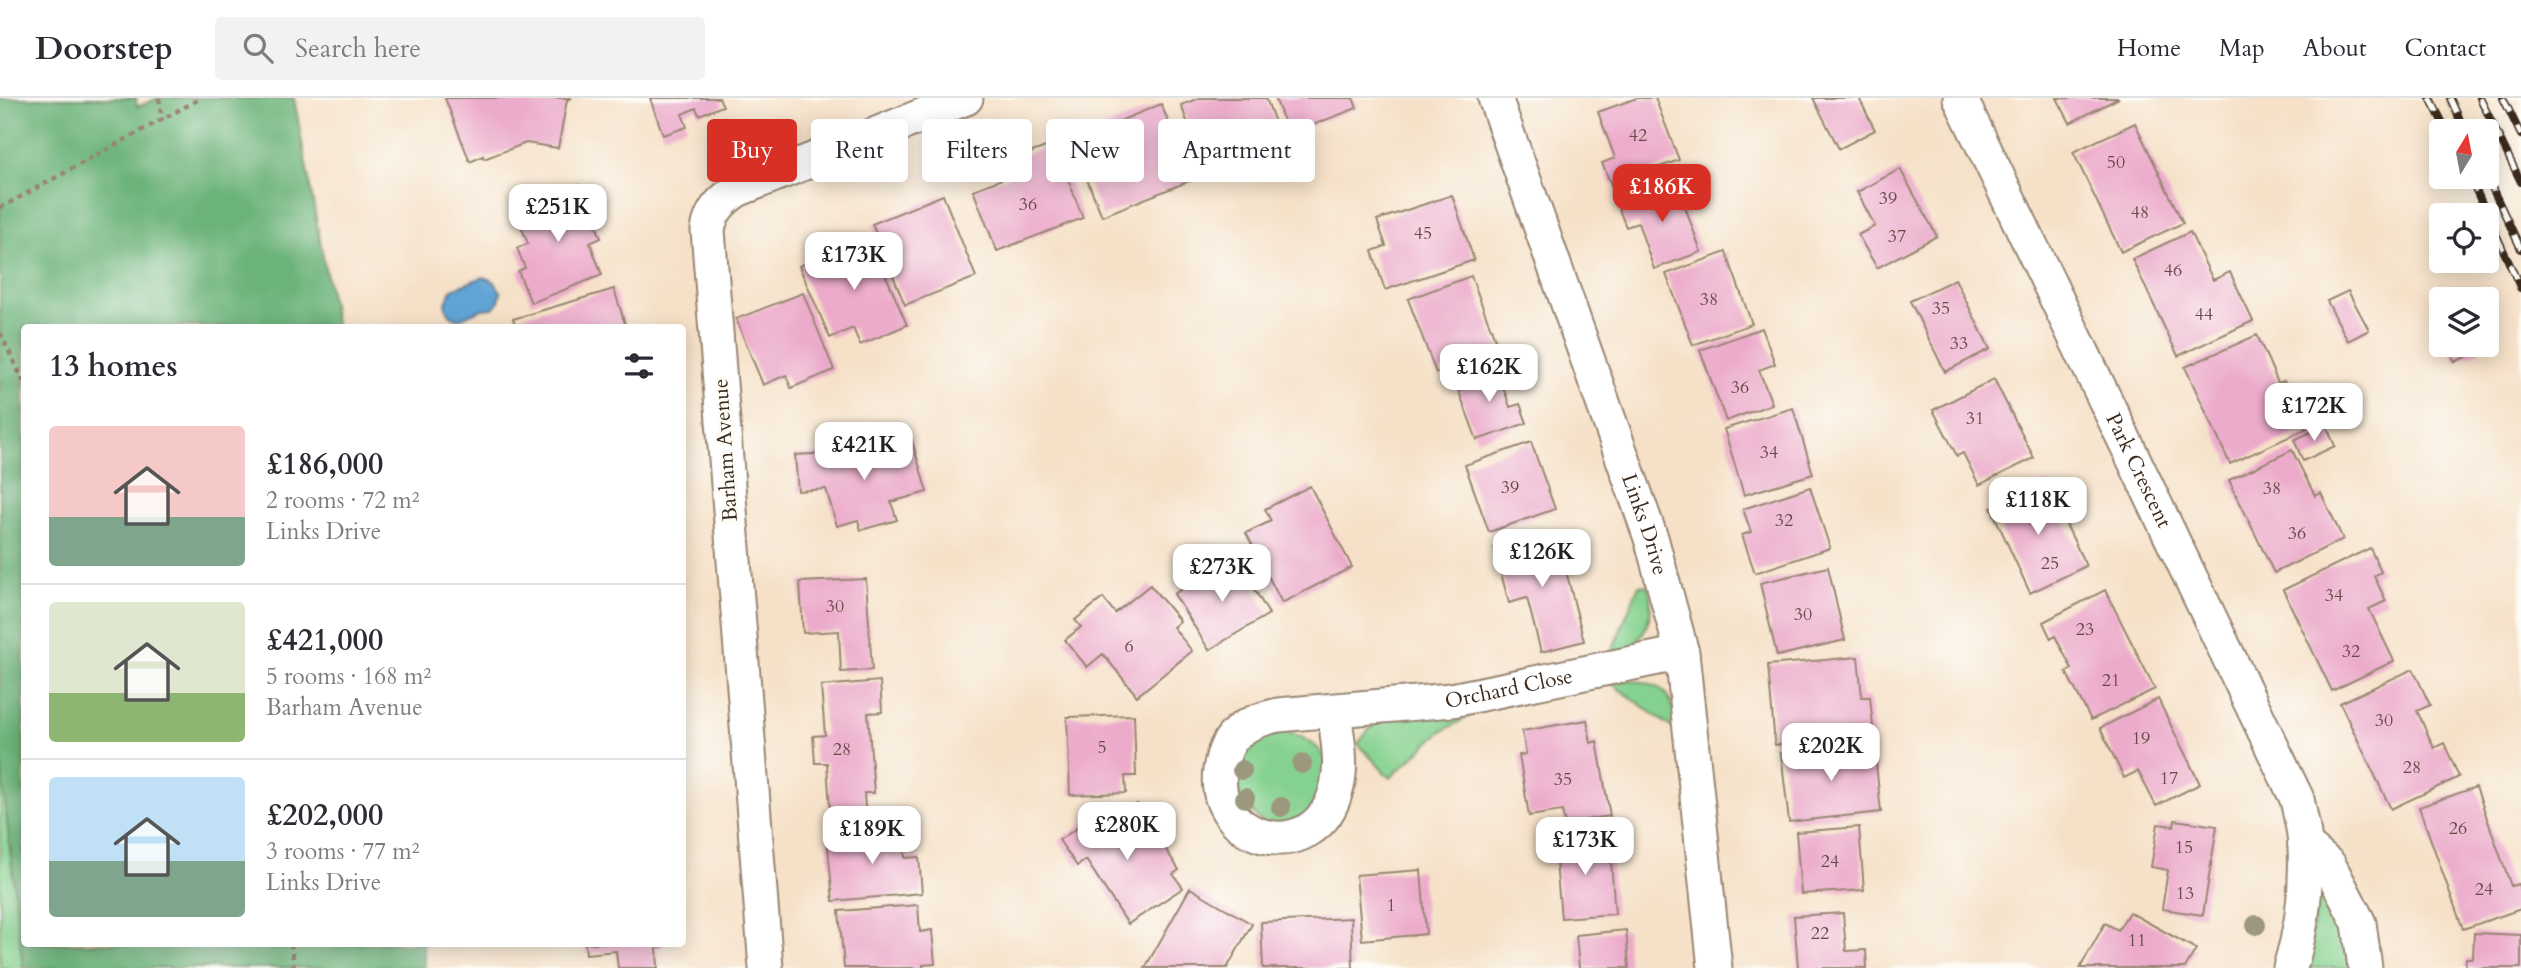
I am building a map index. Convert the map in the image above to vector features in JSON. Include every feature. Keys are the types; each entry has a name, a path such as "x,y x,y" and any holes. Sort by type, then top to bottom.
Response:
{"street":[{"name":"Barham Avenue","path":"766,968 708,230 711,214 737,190 966,98"},
{"name":"Links Drive","path":"1494,98 1652,541 1682,653 1715,968"},
{"name":"Park Crescent","path":"1960,98 2297,799 2305,845 2305,890 2296,950 2290,968"},
{"name":"Orchard Close","path":"1335,712 1452,700 1682,653"},
{"path":"2305,845 2329,865 2359,923 2365,968"}],"path":[{"path":"159,98 162,120"},
{"path":"0,208 201,98"},
{"path":"0,333 21,376"},
{"path":"291,947 294,968"}],"green space":[{"path":"0,98 136,98 137,107 158,98 294,98 335,324 21,324 21,947 423,947 425,968 23,968 0,755"},
{"path":"1639,585 1648,586 1651,604 1648,621 1641,636 1629,650 1612,651"},
{"path":"1627,680 1650,684 1665,693 1674,709 1678,732 1611,683"},
{"path":"1487,706 1439,733 1390,778 1358,744 1370,728 1385,719"},
{"path":"1274,731 1293,734 1319,749 1328,766 1328,777 1309,818 1264,825 1232,790 1235,768 1241,752 1253,740"},
{"path":"0,755 23,968 0,968"},
{"path":"2322,895 2331,895 2340,906 2356,968 2305,968 2317,900"}],"water":[{"path":"483,277 494,281 501,292 499,301 493,308 482,309 456,319 452,317 445,305 452,289"}],"building":[{"path":"445,98 572,98 567,100 558,148 526,143 470,162"},
{"path":"650,98 719,98 723,106 699,115 696,108 682,114 687,127 663,135"},
{"path":"1199,98 1266,98 1274,119 1186,119 1181,105"},
{"path":"1275,98 1353,98 1357,108 1315,124 1315,119 1283,119"},
{"path":"1637,98 1655,98 1679,160 1611,185 1602,163 1615,158 1598,112"},
{"path":"1813,98 1859,98 1875,130 1839,149"},
{"path":"2057,98 2119,98 2070,123"},
{"path":"1161,104 1167,119 1158,119 1158,182 1187,182 1102,216 1088,182 1144,182 1144,119 1125,119"},
{"path":"2135,123 2183,223 2121,252 2073,152"},
{"path":"1046,147 1046,182 1069,182 1083,218 997,251 973,190 994,182 1032,182 1032,152"},
{"path":"1900,169 1937,236 1877,268 1858,235 1875,226 1857,192"},
{"path":"1676,181 1701,252 1654,269 1638,223 1626,227 1616,202"},
{"path":"580,185 601,238 590,243 602,275 531,303 518,271 525,268 517,248 528,244 515,210"},
{"path":"943,195 976,277 905,305 872,224"},
{"path":"1452,195 1474,260 1385,290 1372,251 1386,246 1377,220"},
{"path":"2190,232 2213,280 2230,272 2253,321 2178,356 2132,259"},
{"path":"869,236 907,325 860,345 853,328 830,338 799,266"},
{"path":"1726,252 1752,324 1693,345 1666,274"},
{"path":"1471,276 1499,350 1436,373 1408,299"},
{"path":"1955,279 1990,349 1945,372 1910,301"},
{"path":"614,289 625,324 515,324 513,319"},
{"path":"2348,291 2369,330 2348,341 2327,301"},
{"path":"803,293 834,370 791,388 786,375 763,385 736,319"},
{"path":"1762,328 1775,364 1759,370 1772,404 1726,421 1700,350"},
{"path":"2257,335 2278,383 2284,381 2306,429 2230,464 2185,367"},
{"path":"2453,357 2466,357 2455,362"},
{"path":"1496,366 1510,407 1520,404 1527,423 1477,440 1455,381"},
{"path":"1994,379 2034,458 1979,485 1963,453 1957,456 1933,410"},
{"path":"1793,408 1813,474 1744,495 1724,429"},
{"path":"2326,425 2335,446 2303,461 2294,440"},
{"path":"911,438 927,492 891,502 897,520 861,530 858,520 837,526 826,489 798,491 795,455 832,453 832,461"},
{"path":"1531,442 1555,509 1489,532 1465,465"},
{"path":"2292,450 2315,496 2321,493 2343,539 2274,573 2229,480"},
{"path":"2046,482 2086,566 2030,593 1991,508"},
{"path":"1310,486 1352,567 1282,603 1246,533 1271,521 1265,509"},
{"path":"1810,487 1830,548 1755,573 1742,535 1751,532 1743,509"},
{"path":"1556,532 1584,641 1541,652 1527,598 1509,603 1494,548"},
{"path":"2370,548 2381,572 2374,576 2386,601 2369,609 2394,661 2332,691 2283,590"},
{"path":"1235,557 1269,614 1209,650 1174,594"},
{"path":"1828,567 1845,640 1777,656 1760,583"},
{"path":"866,579 872,670 841,672 839,631 803,633 800,582"},
{"path":"1150,585 1180,621 1173,627 1192,651 1137,696 1103,654 1087,667 1065,640 1081,627 1075,620 1103,598 1115,613"},
{"path":"2105,590 2155,689 2091,720 2066,672 2072,669 2055,636 2051,639 2043,622"},
{"path":"1858,657 1862,697 1870,697 1874,736 1775,745 1768,665"},
{"path":"2413,669 2430,705 2417,711 2434,748 2444,743 2459,777 2391,809 2340,703"},
{"path":"880,681 882,712 868,713 874,793 864,793 866,822 831,825 827,763 815,763 813,736 825,735 821,686"},
{"path":"2158,699 2200,784 2156,806 2138,771 2124,778 2100,728"},
{"path":"1134,715 1136,776 1125,776 1126,793 1070,795 1067,717"},
{"path":"1587,720 1591,743 1597,741 1610,816 1565,823 1562,811 1529,816 1519,755 1526,754 1522,731"},
{"path":"1874,744 1881,812 1789,822 1781,753"},
{"path":"2476,787 2511,886 2518,884 2521,892 2521,909 2463,929 2419,807"},
{"path":"1137,804 1179,870 1173,874 1183,888 1128,924 1086,860 1077,866 1059,840 1088,821 1095,831"},
{"path":"2175,820 2217,826 2203,915 2162,909 2168,870 2151,867 2158,824 2174,826"},
{"path":"1859,827 1864,890 1801,894 1796,832"},
{"path":"902,829 905,858 919,857 922,893 833,901 827,836"},
{"path":"1609,835 1615,914 1561,918 1554,840"},
{"path":"1421,870 1426,934 1362,940 1356,875"},
{"path":"1190,888 1252,924 1227,968 1145,968"},
{"path":"918,905 920,932 932,930 935,964 923,965 923,968 844,968 839,911"},
{"path":"2129,912 2196,949 2185,968 2080,968 2105,923 2118,930"},
{"path":"1843,913 1846,951 1866,950 1867,968 1798,968 1794,916"},
{"path":"1351,918 1353,968 1263,968 1261,922"},
{"path":"1626,930 1629,968 1579,968 1576,935"},
{"path":"2474,933 2521,935 2521,968 2465,968 2466,958 2473,958"},
{"path":"585,947 663,947 657,948 658,968 618,968 616,951 586,954"}],"railway":[{"path":"2430,98 2441,119"},
{"path":"2450,98 2460,119"},
{"path":"2480,98 2521,182"},
{"path":"2503,98 2521,135"},
{"path":"2475,189 2521,289"},
{"path":"2493,189 2521,249"}]}
